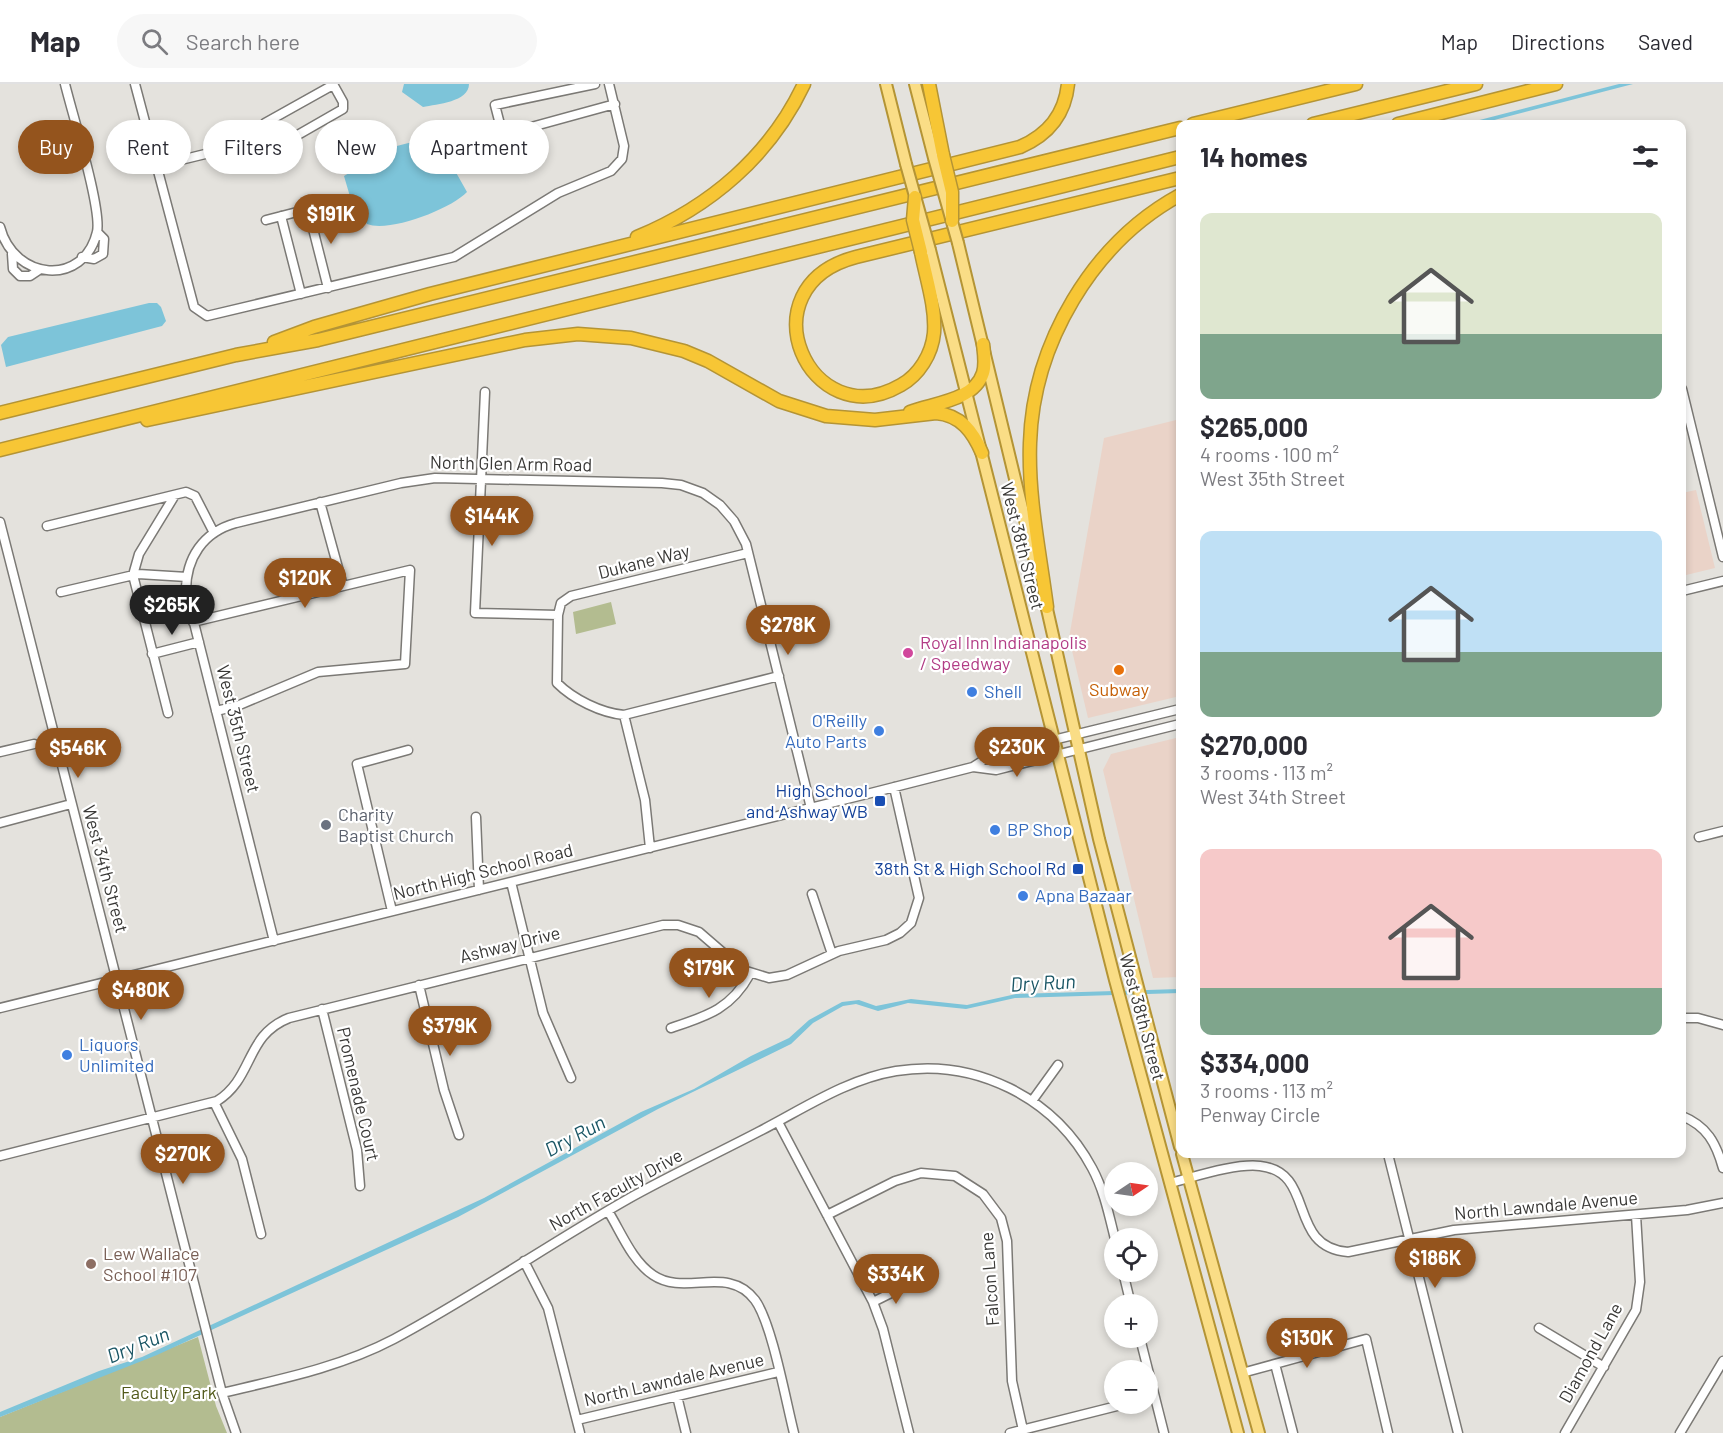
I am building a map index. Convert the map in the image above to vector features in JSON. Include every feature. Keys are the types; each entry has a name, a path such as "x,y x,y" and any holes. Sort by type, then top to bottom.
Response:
{"highway":[{"path":"591,253 649,232 710,198 740,173 768,143 804,84"},
{"path":"929,84 938,157 952,192 952,221"},
{"path":"236,356 314,327 430,294 1020,147 1044,134 1053,123 1064,105 1068,84"},
{"path":"1209,120 1356,84"},
{"path":"1329,120 1476,84"},
{"path":"1414,120 1556,84"},
{"path":"0,413 236,356 318,340 1176,129"},
{"path":"0,450 1176,159"},
{"path":"915,197 913,220 925,251 934,326 931,347 918,371 897,388 870,396 843,392 819,379 810,369 800,350 796,316 806,290 819,274 830,266 856,257 1176,179"},
{"path":"1047,607 1030,453 1035,401 1045,360 1063,317 1089,276 1126,235 1176,198"},
{"path":"45,439 190,412 297,386 525,340 564,335 631,338 684,351 722,368 779,401 814,413 851,420 936,413 954,418 972,432 982,453"},
{"path":"895,418 967,392 983,374 983,344"}],"main road":[{"path":"886,84 915,197"},
{"path":"915,84 938,157"},
{"name":"West 38th Street","path":"952,221 1047,607 1076,734 1077,749 1176,1132"},
{"name":"West 38th Street","path":"925,251 967,392 1115,980 1238,1433"},
{"path":"1183,1158 1259,1433"}],"street":[{"path":"0,227 4,241 12,254 27,265 39,270 61,269 82,257 89,250 97,232 97,213 64,84"},
{"path":"135,84 144,120"},
{"path":"270,120 333,84 343,102 343,109 303,132"},
{"path":"498,120 495,105 596,84"},
{"path":"158,174 194,307 201,315 210,316 457,255 558,193 611,171 622,159 624,142 609,84"},
{"path":"549,122 615,104"},
{"path":"266,220 328,204"},
{"path":"308,209 328,288"},
{"path":"281,216 301,294"},
{"path":"82,257 94,260 103,254 105,239 97,232"},
{"path":"484,393 476,613 558,615 557,683 568,694 614,714 624,715 779,676"},
{"path":"1686,405 1723,557"},
{"name":"North Glen Arm Road","path":"214,533 231,524 420,480 674,484 711,497 732,518 742,534 811,808"},
{"path":"47,526 175,495 192,493 214,533"},
{"path":"168,713 133,575 139,554 175,495"},
{"path":"320,502 343,586"},
{"name":"West 34th Street","path":"0,522 222,1393 236,1433"},
{"name":"West 35th Street","path":"214,533 194,553 187,576 187,596 274,941"},
{"name":"Dukane Way","path":"558,615 561,603 571,596 748,553"},
{"path":"193,622 410,570 405,663 318,672 237,706 216,711"},
{"path":"61,592 133,575 187,576"},
{"path":"1686,590 1723,581"},
{"path":"152,654 199,642"},
{"name":"North High School Road","path":"0,1008 894,788 973,767 992,755 1176,709"},
{"path":"624,715 645,800 650,848"},
{"name":"North High School Road","path":"973,767 996,770 1176,725"},
{"path":"0,752 34,744"},
{"path":"392,911 357,764 408,750"},
{"path":"671,1028 698,1019 725,1006 738,994 750,974 769,978 783,976 832,954 893,937 908,926 916,913 919,887 894,788"},
{"path":"0,823 71,804"},
{"path":"476,817 479,890"},
{"path":"1699,837 1723,831"},
{"path":"511,882 549,1031 571,1078"},
{"path":"812,894 832,954"},
{"name":"Ashway Drive","path":"0,1156 214,1102 238,1083 252,1049 269,1029 289,1018 530,957 670,925 692,929 705,936 738,967 750,974"},
{"path":"419,985 444,1090 459,1135"},
{"name":"Promenade Court","path":"322,1009 357,1150 360,1186"},
{"path":"1686,1018 1698,1018 1723,1025"},
{"path":"1032,1101 1058,1065"},
{"name":"North Faculty Drive","path":"222,1393 324,1368 367,1352 407,1331 608,1211 778,1122 858,1081 908,1069 942,1069 982,1076 1010,1087 1032,1101 1063,1128 1090,1164 1102,1191 1112,1228"},
{"path":"214,1102 242,1159 261,1234"},
{"path":"1686,1118 1698,1124 1709,1134 1723,1168"},
{"path":"778,1122 873,1302 883,1329 909,1433"},
{"path":"1389,1158 1458,1433"},
{"name":"North Lawndale Avenue","path":"1170,1183 1248,1166 1270,1168 1292,1184 1310,1231 1329,1248 1352,1252 1454,1230 1697,1209 1723,1203"},
{"name":"Falcon Lane","path":"827,1215 896,1181 921,1173 955,1176 983,1194 999,1215 1005,1233 1012,1381 1023,1430"},
{"path":"608,1211 640,1263 657,1278 678,1284 719,1280 734,1284 747,1292 762,1313 794,1433"},
{"name":"Diamond Lane","path":"1565,1433 1631,1321 1639,1300 1640,1277 1636,1215"},
{"path":"524,1261 549,1308 580,1433"},
{"path":"873,1302 907,1285"},
{"path":"1539,1328 1604,1367"},
{"path":"1242,1373 1366,1339 1388,1433"},
{"path":"1680,1433 1723,1361"},
{"path":"1275,1364 1293,1433"},
{"name":"North Lawndale Avenue","path":"577,1420 778,1372"},
{"path":"677,1396 686,1433"},
{"path":"1010,1433 1104,1409"},
{"path":"1157,1414 1164,1433"}],"shaded area":[{"path":"1176,420 1176,697 1088,718 1069,638 1104,438"},
{"path":"1696,490 1715,568 1686,575 1686,492"},
{"path":"1176,738 1176,977 1153,978 1103,770 1111,754"}],"green space":[{"path":"611,602 616,624 576,634 573,612"},
{"name":"Faculty Park","path":"198,1337 216,1406 227,1433 0,1433 0,1417"}],"water":[{"path":"404,84 469,84 468,90 458,98 423,107 402,92"},
{"path":"1619,84 1633,84 1494,120 1480,120"},
{"path":"409,143 409,174 457,174 467,192 448,205 419,218 390,225 367,224 351,200 344,176 347,174 397,174 397,146"},
{"path":"157,303 161,307 166,321 162,326 6,367 1,345 8,337"},
{"name":"Dry Run","path":"1176,989 1176,993 1015,998 966,1009 908,1003 878,1011 856,1004 843,1006 813,1023 791,1044 658,1109 458,1217 157,1355 0,1417 0,1412 99,1371 142,1357 484,1198 641,1112 694,1089 751,1056 789,1038 809,1020 842,1002 859,1000 876,1006 911,999 967,1005 1016,994"}],"place":[{"name":"Royal Inn Indianapolis / Speedway","path":"908,653"},
{"name":"Subway","path":"1119,670"},
{"name":"Shell","path":"972,692"},
{"name":"O'Reilly Auto Parts","path":"879,731"},
{"name":"High School and Ashway WB","path":"880,801"},
{"name":"Charity Baptist Church","path":"326,825"},
{"name":"BP Shop","path":"995,830"},
{"name":"38th St & High School Rd","path":"1078,869"},
{"name":"Apna Bazaar","path":"1023,896"},
{"name":"Liquors Unlimited","path":"67,1055"},
{"name":"Lew Wallace School #107","path":"91,1264"}]}
